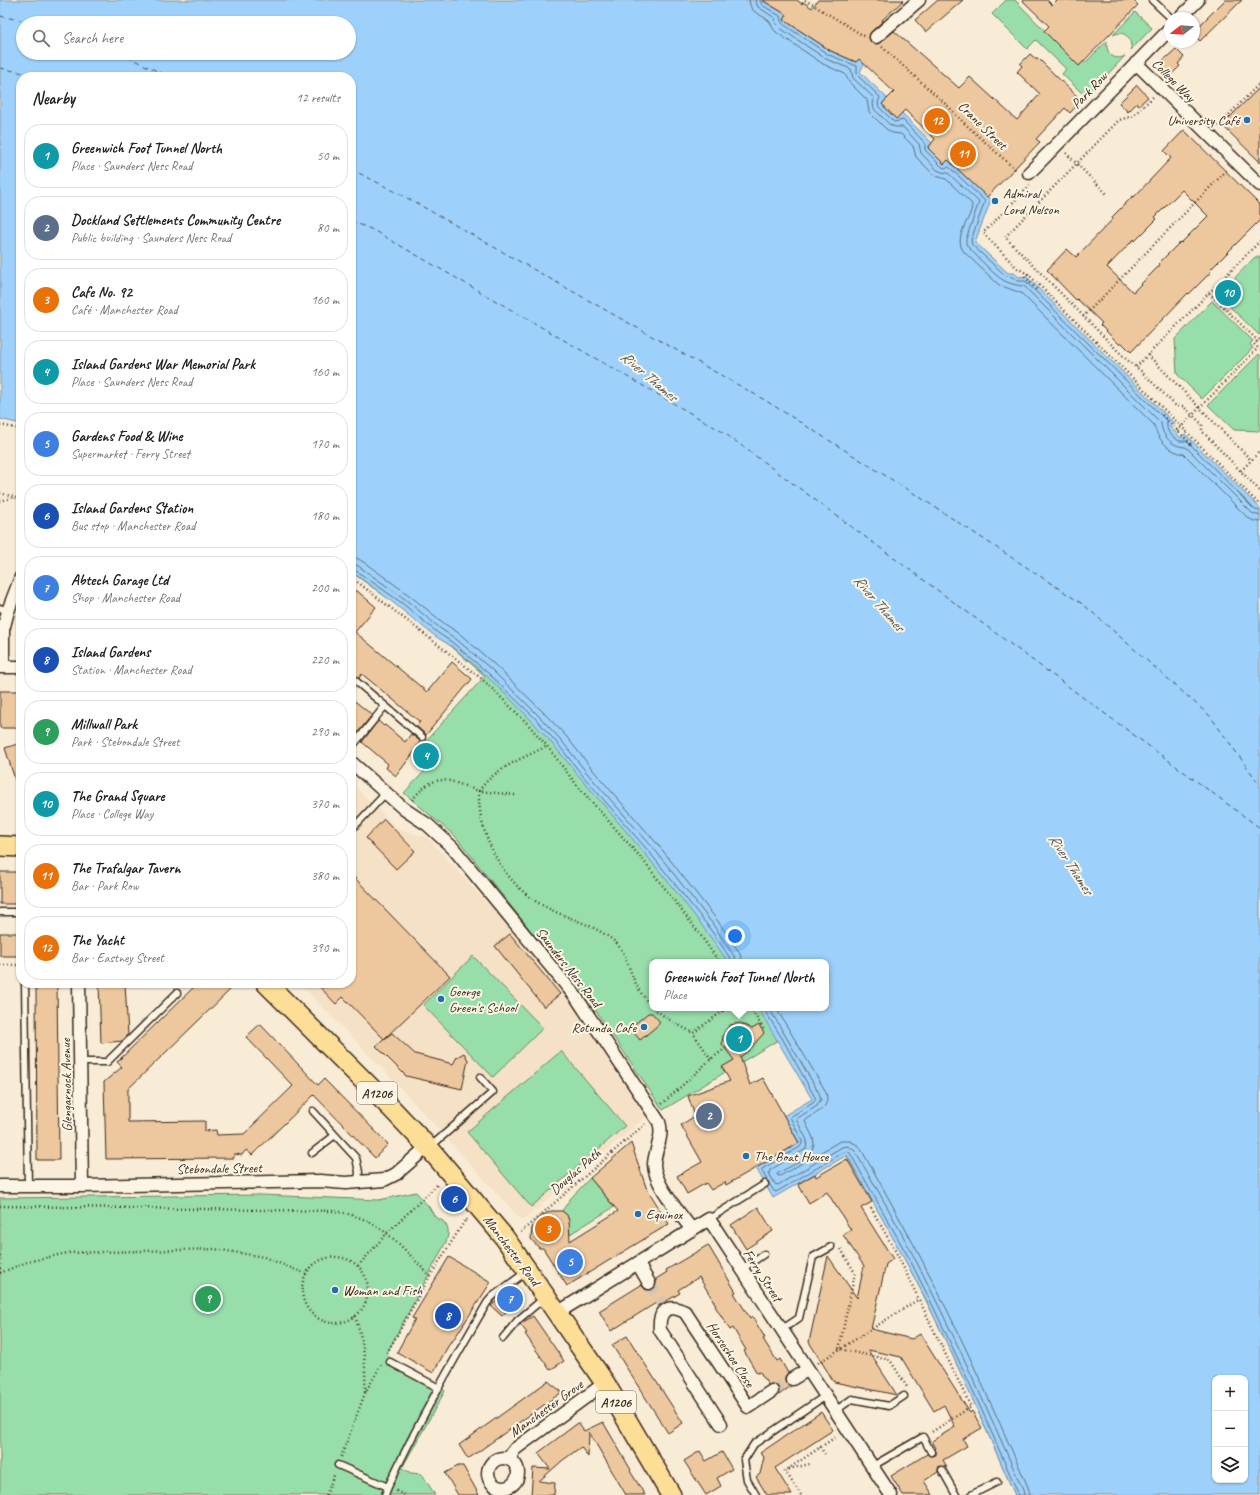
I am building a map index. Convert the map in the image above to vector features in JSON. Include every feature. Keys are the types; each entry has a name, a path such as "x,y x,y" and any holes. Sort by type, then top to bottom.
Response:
{"main road":[{"path":"0,846 16,846"},
{"name":"Manchester Road","path":"271,988 391,1108 428,1148 504,1237 605,1383 671,1495"}],"street":[{"path":"875,41 919,0"},
{"path":"1186,12 1198,0"},
{"name":"Park Row","path":"1026,176 1164,35"},
{"name":"College Way","path":"1136,63 1260,185"},
{"path":"16,587 4,610 2,667 16,667"},
{"name":"Saunders Ness Road","path":"356,766 404,809 428,825 453,848 576,997 659,1122 661,1129 654,1162 654,1173 658,1182 692,1230"},
{"name":"Glengarnock Avenue","path":"79,988 82,1186"},
{"name":"Stebondale Street","path":"0,1186 82,1186 320,1181 346,1183 384,1180 391,1177 428,1148"},
{"path":"557,1312 638,1264 709,1219"},
{"name":"Ferry Street","path":"709,1219 890,1495"},
{"path":"638,1264 649,1283"},
{"name":"Horseshoe Close","path":"721,1424 660,1330 659,1322 664,1306 678,1308 685,1312 748,1407 772,1392"},
{"path":"792,1379 807,1370"},
{"name":"Manchester Grove","path":"508,1459 515,1448 605,1383"},
{"name":"Manchester Grove","path":"508,1459 516,1465 518,1474 508,1491 493,1484 489,1475 489,1470 494,1462 508,1459"}],"lane":[{"path":"1152,0 1165,12"},
{"path":"356,681 422,737"},
{"path":"356,742 385,706"},
{"path":"356,825 386,793"},
{"path":"0,912 16,912"},
{"path":"24,988 28,1186"},
{"path":"81,1062 107,1062 177,993"},
{"path":"428,1148 493,1092 480,1077"},
{"path":"313,1111 356,1158 359,1172 358,1182"},
{"path":"312,1153 335,1135"},
{"path":"709,1219 765,1184"},
{"path":"781,1330 799,1318 813,1257 831,1247"},
{"path":"742,1269 764,1254"},
{"path":"385,1495 438,1388 487,1303 492,1297 528,1270"},
{"path":"502,1338 533,1306 546,1297"},
{"path":"390,1362 438,1388"},
{"path":"756,1495 747,1480 744,1460 754,1444 825,1396"},
{"path":"835,1411 852,1399 889,1406 904,1396"},
{"path":"872,1466 923,1437 931,1452"},
{"path":"338,1465 388,1487"},
{"path":"942,1470 956,1495"},
{"path":"971,1495 997,1482"}],"path":[{"name":"Crane Street","path":"805,0 875,41 1026,176"},
{"path":"1217,127 1260,83"},
{"path":"1162,89 1133,116 1119,120 1005,237 1125,358 1176,406 1183,406 1202,424 1202,431 1260,491"},
{"path":"1066,153 1108,195"},
{"path":"1083,317 1227,170"},
{"path":"1026,176 1031,184 983,233 1016,268 1028,274 1260,505"},
{"path":"1136,367 1260,241"},
{"path":"1028,274 1025,277 1037,290"},
{"path":"1178,431 1192,415 1259,349 1254,344 1259,340 1210,293"},
{"path":"1148,355 1252,460"},
{"path":"1162,415 1193,446"},
{"path":"0,425 16,428"},
{"path":"1241,471 1260,451"},
{"path":"0,493 15,497"},
{"path":"0,501 15,497"},
{"path":"356,581 482,679 525,721 547,746 575,783 642,860 699,933 717,959"},
{"path":"547,746 495,774 485,781 479,791 478,805 481,819 493,853 510,879 524,894 544,907 603,932 616,943 625,955 635,982 643,996 649,1003"},
{"path":"404,809 424,786 444,779 479,791 515,795"},
{"path":"0,966 16,965"},
{"path":"658,1011 693,1034 711,1059"},
{"path":"693,1034 723,1011"},
{"path":"752,1011 765,1031"},
{"path":"660,1106 711,1059 726,1048"},
{"name":"Douglas Path","path":"519,1235 522,1230 650,1119"},
{"path":"358,1266 387,1233 437,1185"},
{"path":"0,1206 334,1211 356,1216 374,1224 387,1233 430,1276"},
{"path":"871,1208 896,1252 971,1407 923,1437"},
{"path":"831,1247 837,1243 855,1273 840,1349"},
{"path":"0,1256 0,1273 27,1262 67,1253 214,1249 264,1257 306,1274"},
{"path":"331,1257 342,1258 358,1266 364,1275 368,1291 363,1307 349,1320 329,1322 320,1319 311,1312 306,1304 303,1294 303,1284 306,1274 321,1260 331,1257"},
{"path":"807,1370 919,1299"},
{"path":"355,1316 364,1351 366,1372 365,1393"},
{"path":"840,1349 890,1360 910,1392 904,1396"},
{"path":"785,1470 847,1429"},
{"path":"820,1447 825,1454"},
{"path":"785,1470 810,1464"},
{"path":"785,1470 801,1495"}],"shaded area":[{"name":"George Green's School","path":"356,788 397,828 428,838 512,930 562,992 589,1030 646,1117 522,1221 384,1070 304,988 356,988"}],"green space":[{"path":"1006,0 1015,0 1079,66 1083,61 1085,63 1107,41 1107,49 1111,55 1117,58 1125,56 1086,97 1062,74 1066,69 1036,40 1027,49 992,14"},
{"path":"1135,12 1152,28 1131,50 1130,42 1127,36 1121,33 1113,35"},
{"path":"1255,257 1260,257 1259,335 1218,295"},
{"path":"1212,301 1253,341 1250,344 1253,348 1202,399 1177,374 1175,339"},
{"path":"1259,354 1260,431 1234,430 1208,405"},
{"path":"356,511 799,959 649,959 649,1011 827,1011 1015,1495 962,1376 920,1289 875,1204 778,1040 663,1110 567,968 542,945 456,837 404,793 436,759 422,745 485,676 451,646 356,576"},
{"path":"473,956 543,1028 493,1077 423,1005"},
{"path":"561,1051 625,1126 531,1207 467,1132"},
{"path":"590,1178 614,1207 570,1234 567,1217 562,1211 570,1199"},
{"path":"416,1192 429,1207 435,1217 443,1221 446,1225 448,1235 446,1242 386,1355 445,1391 402,1468 411,1473 422,1474 435,1495 0,1495 0,1198 262,1195 379,1200"}],"water":[{"name":"River Thames","path":"0,0 762,0 787,15 784,20 831,51 856,62 866,51 872,56 864,64 860,72 887,98 882,104 896,119 902,113 932,143 928,148 944,164 948,160 991,200 975,242 1008,273 1014,273 1019,277 1026,276 1174,423 1170,427 1181,438 1185,434 1260,508 1260,1495 1015,1495 962,1375 928,1304 899,1248 847,1155 773,1198 756,1168 799,1143 783,1116 812,1099 760,1011 829,1011 829,959 726,959 664,877 556,748 512,700 461,654 435,636 356,575 356,72 16,72 16,423 0,419"}],"building":[{"path":"762,0 797,0 812,8 818,0 904,0 871,32 869,38 871,42 878,44 894,31 959,88 970,77 1017,120 1040,94 1017,72 1022,66 1020,64 1030,54 1037,60 1038,58 1078,97 1077,99 1080,102 1070,113 1065,108 1036,139 1040,142 987,197 948,160 944,164 928,148 935,139 905,110 896,119 882,104 894,92 859,59 856,62 831,51 784,20 787,15"},
{"path":"938,0 963,0 926,32 915,20"},
{"path":"1022,0 1047,0 1052,5 1057,0 1133,0 1138,5 1079,66 1044,31 1049,26"},
{"path":"1225,0 1242,0 1200,41 1200,25"},
{"path":"1176,49 1184,57 1178,64 1180,66 1171,75 1160,63"},
{"path":"1137,85 1148,97 1139,105 1137,103 1128,112 1119,103"},
{"path":"1260,87 1260,162 1222,125"},
{"path":"1184,130 1260,205 1260,220 1209,271 1211,272 1189,294 1188,293 1131,352 1121,342 1119,344 1100,325 1102,323 1077,299 1076,300 1047,270 1067,249 1076,257 1113,219 1112,217 1133,196 1134,197 1171,158 1164,151","holes":["1182,190 1208,216 1158,264 1160,265 1133,292 1107,267 1134,239 1135,241 1157,219 1155,217"]},
{"path":"356,590 376,607 356,631"},
{"path":"356,633 427,692 452,662 472,679 426,735 416,726 420,722 362,674 359,678 356,676"},
{"path":"0,691 16,691 16,728 0,728"},
{"path":"356,702 372,715 356,735"},
{"path":"378,721 405,742 411,734 420,741 417,746 418,747 396,776 386,768 388,764 362,742"},
{"path":"16,745 16,783 5,748"},
{"path":"384,819 415,851 396,869 366,838"},
{"path":"0,872 16,872 16,904 0,904"},
{"path":"356,879 450,976 384,1039 343,997 336,1004 321,988 356,988"},
{"path":"0,933 16,933 16,956 0,956"},
{"path":"510,934 560,994 544,1007 495,946"},
{"path":"36,988 57,988 59,1160 37,1160"},
{"path":"99,988 125,988 128,1035 122,1041 101,1043"},
{"path":"193,988 230,988 231,989 128,1089 128,1122 205,1121 205,1131 216,1130 217,1135 244,1134 293,1086 246,1037 260,1024 318,1085 324,1079 388,1144 375,1158 314,1095 252,1155 246,1150 242,1155 234,1154 234,1158 106,1159 104,1082 122,1067 117,1062"},
{"name":"Rotunda Cafe","path":"648,1013 652,1013 660,1022 640,1040 630,1028"},
{"path":"740,1023 752,1029 759,1025 764,1033 749,1050 740,1057 750,1085 763,1078 799,1143 726,1185 725,1182 711,1190 706,1183 687,1194 677,1176 702,1162 681,1125 695,1116 688,1096 730,1081 722,1067 734,1060 722,1044 723,1036 730,1025"},
{"path":"392,1033 415,1054 453,1064 457,1057 464,1053 468,1060 462,1089 406,1076 376,1046"},
{"name":"Equinox","path":"631,1143 646,1187 669,1224 567,1286 543,1248 539,1248 531,1239 532,1228 538,1218 543,1215 551,1211 562,1211 567,1215 569,1221 570,1241 618,1211 590,1178"},
{"path":"847,1159 872,1202 861,1208 893,1259 886,1264 871,1329 912,1339 920,1334 970,1413 972,1411 982,1428 963,1439 967,1446 943,1460 947,1467 939,1466 938,1472 924,1481 933,1495 903,1495 891,1476 927,1454 930,1456 935,1455 936,1448 932,1441 955,1427 944,1405 934,1411 901,1357 868,1350 897,1395 834,1382 809,1342 828,1256 857,1298 864,1266 843,1235 851,1230 827,1192 809,1203 798,1184 815,1174 816,1177"},
{"path":"758,1207 773,1231 746,1249 731,1225"},
{"path":"708,1245 736,1292 734,1293 750,1318 752,1316 765,1338 763,1339 777,1361 780,1359 788,1373 785,1376 785,1380 786,1383 791,1386 779,1395 778,1387 772,1384 768,1385 760,1372 757,1373 733,1328 730,1330 699,1277 678,1290 680,1293 658,1306 656,1303 611,1331 599,1311 641,1285 646,1290 653,1289 656,1279 667,1272 666,1270"},
{"path":"449,1257 491,1282 452,1342 451,1341 433,1373 397,1352 415,1319 412,1318"},
{"path":"511,1289 519,1298 502,1316 491,1306"},
{"path":"533,1316 564,1361 550,1370 525,1334 527,1333 520,1324"},
{"path":"627,1336 683,1423 668,1433 612,1345"},
{"path":"548,1381 562,1392 468,1459 459,1445"},
{"path":"821,1412 833,1430 775,1468 792,1495 767,1495 756,1477 760,1474 764,1457 760,1453"},
{"path":"603,1422 645,1495 626,1495 589,1432 588,1457 581,1447 563,1460 539,1481 555,1483 554,1495 531,1495 533,1468 550,1469 538,1453 578,1423 584,1431"},
{"path":"700,1451 706,1461 722,1452 732,1469 717,1478 721,1486 706,1495 684,1461"},
{"path":"458,1466 463,1466 479,1495 458,1495 445,1473"}],"ferry route":[{"path":"0,16 16,19"},
{"path":"134,60 159,72"},
{"path":"0,68 19,72"},
{"path":"356,172 402,195 763,399 918,496 1084,605 1210,716 1260,785"},
{"path":"356,223 373,230 723,432 1260,828"}],"tunnel":[{"path":"649,1283 662,1303"},
{"path":"772,1391 792,1379"}],"place":[{"name":"University Café","path":"1247,120"},
{"name":"The Yacht","path":"937,121"},
{"name":"The Trafalgar Tavern","path":"963,154"},
{"name":"Admiral Lord Nelson","path":"995,201"},
{"name":"The Grand Square","path":"1228,293"},
{"name":"Island Gardens War Memorial Park","path":"426,756"},
{"name":"George Green's School","path":"441,999"},
{"name":"Rotunda Cafe","path":"644,1027"},
{"name":"Greenwich Foot Tunnel North","path":"739,1039"},
{"name":"Dockland Settlements Community Centre","path":"709,1116"},
{"name":"The Boat House","path":"746,1156"},
{"name":"Island Gardens Station","path":"454,1199"},
{"name":"Equinox","path":"638,1214"},
{"name":"Cafe No. 92","path":"548,1229"},
{"name":"Gardens Food & Wine","path":"570,1262"},
{"name":"Woman and Fish","path":"335,1290"},
{"name":"Millwall Park","path":"208,1299"},
{"name":"Abtech Garage Ltd","path":"510,1299"},
{"name":"Island Gardens","path":"448,1316"}]}
